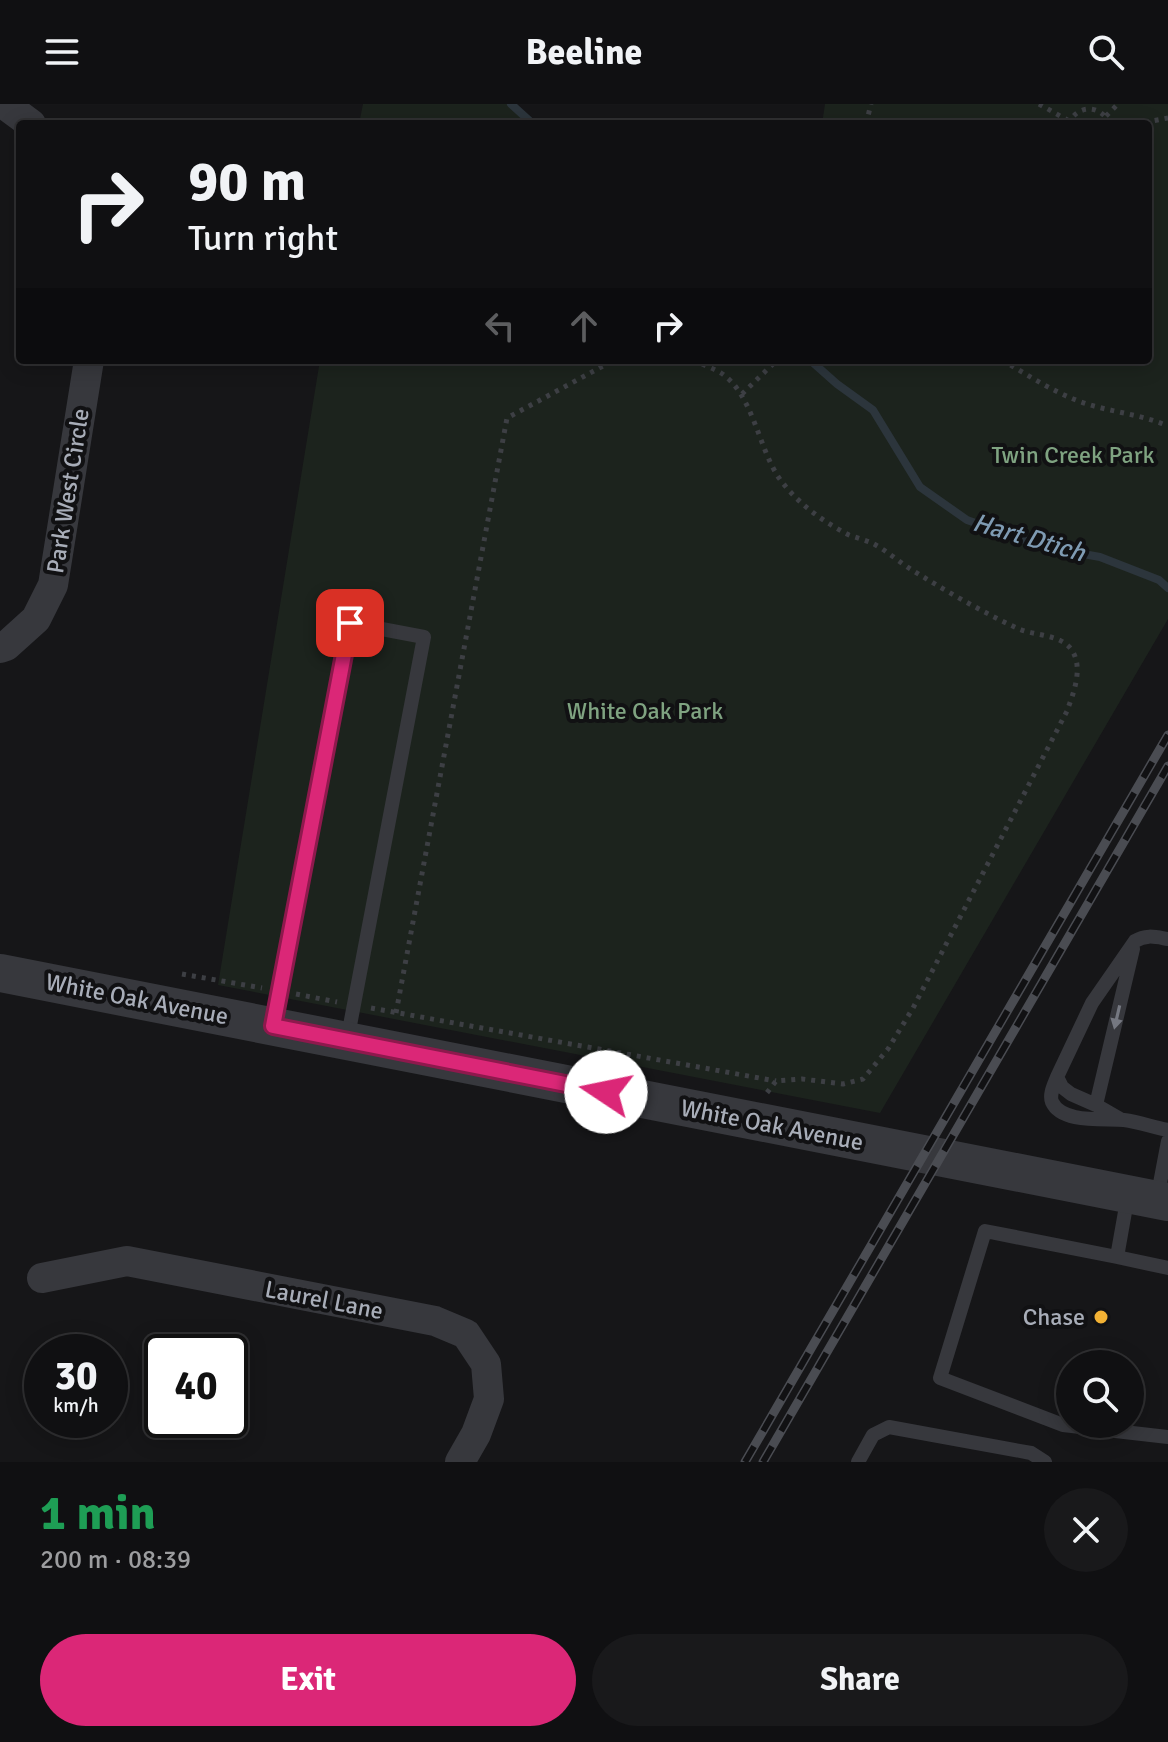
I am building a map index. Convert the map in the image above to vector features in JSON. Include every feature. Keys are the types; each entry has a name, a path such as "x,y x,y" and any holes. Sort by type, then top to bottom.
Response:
{"street":[{"path":"4,104 26,120"},
{"name":"Park West Circle","path":"0,648 36,619 53,585 88,364"},
{"name":"White Oak Avenue","path":"0,973 276,1009 350,1023 392,1050 1151,1199"},
{"name":"Laurel Lane","path":"42,1278 127,1261 435,1321 466,1334 486,1364 489,1399 476,1434 460,1462"}],"lane":[{"path":"276,1009 350,623 424,637 350,1023"},
{"path":"1168,939 1150,936 1135,941 1092,1003 1057,1077 1051,1097 1054,1105 1068,1114 1093,1120 1122,1120 1168,1130"},
{"path":"1096,1105 1135,941"},
{"path":"1057,1077 1062,1087 1071,1094 1122,1120"},
{"path":"1117,1257 1151,1199 1168,1141"},
{"path":"1168,1268 985,1231 940,1378 1063,1425 1168,1437"},
{"path":"858,1462 873,1435 889,1427 1031,1453 1045,1462"}],"path":[{"path":"1039,104 1065,120"},
{"path":"1106,116 1118,104"},
{"path":"1083,106 1096,109 1108,120"},
{"path":"392,1050 396,1012 507,418 607,364"},
{"path":"169,971 276,1009 350,1023 396,1012 776,1081 802,1079 843,1084 863,1079 888,1049 913,1008 1067,711 1077,668 1073,651 1061,642 1022,630 952,594 874,544 827,522 798,501 778,476 742,394 723,374 702,364"},
{"path":"742,394 773,364"},
{"path":"1009,364 1075,400 1168,426"},
{"path":"759,1122 766,1093 776,1081"}],"green space":[{"path":"363,104 511,104 529,120 360,120"},
{"name":"White Oak Park","path":"825,104 1168,104 1168,619 880,1113 218,985 319,364 1152,364 1152,120 823,120"}],"waterway":[{"name":"Hart Dtich","path":"511,104 529,120"},
{"name":"Hart Dtich","path":"814,364 873,410 920,487 967,520 1044,547 1100,557 1159,580 1168,588"}],"railway":[{"path":"745,1462 1168,735"},
{"path":"763,1462 1168,766"}],"place":[{"name":"Chase","path":"1101,1317"}],"route":[{"path":"350,623 273,1026 606,1092"}],"park label":[{"name":"Twin Creek Park","path":"1073,455"}]}
